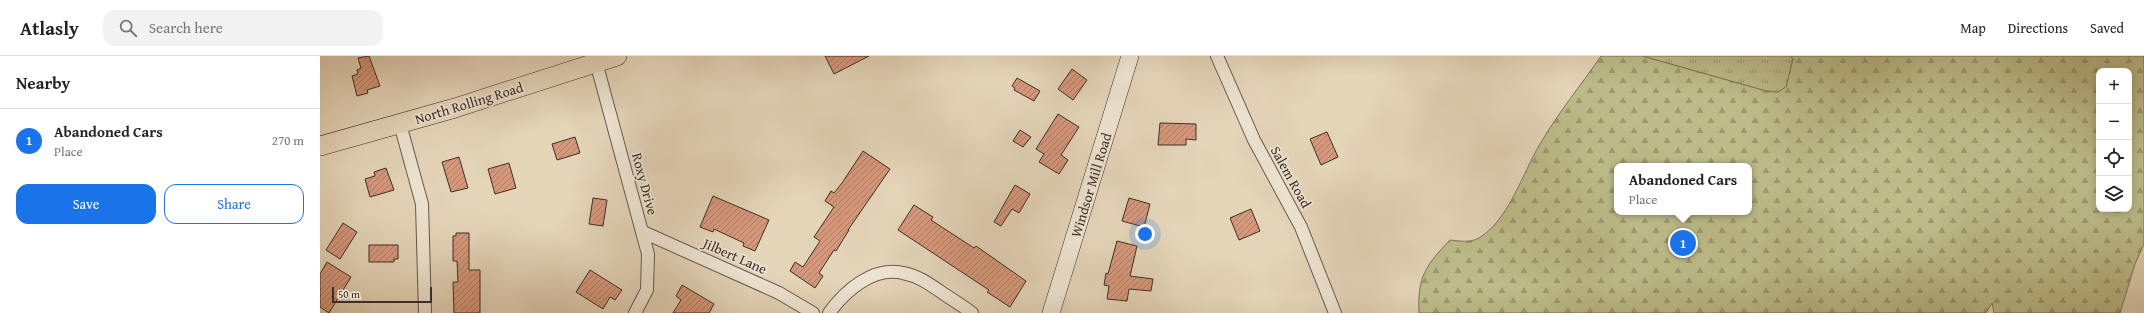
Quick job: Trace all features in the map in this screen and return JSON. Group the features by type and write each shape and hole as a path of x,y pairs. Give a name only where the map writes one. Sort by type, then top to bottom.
{"main road":[{"name":"North Rolling Road","path":"320,146 506,92 590,61 617,56"},
{"name":"Windsor Mill Road","path":"1051,313 1130,56"}],"street":[{"name":"Salem Road","path":"1217,56 1254,140 1301,227 1335,313"},
{"name":"Roxy Drive","path":"590,61 643,232 648,254 649,272 647,290 635,313"},
{"path":"400,124 422,204 425,313"},
{"name":"Jilbert Lane","path":"643,232 779,292 813,313"},
{"path":"829,313 847,291 860,283 880,275 902,272 927,282 972,313"}],"green space":[{"path":"1601,56 1642,56 1766,91 1778,92 1786,87 1793,59 1790,56 2144,56 2144,244 2135,264 2120,313 1994,313 1992,303 1986,313 1419,313 1420,290 1425,272 1429,265 1450,240 1476,240 1490,230 1499,220 1507,208 1547,133"},
{"path":"1642,56 1790,56 1793,59 1786,88 1778,92 1766,91"}],"building":[{"path":"369,56 380,86 367,90 368,93 357,96 352,76 358,74 357,70 361,68 358,58"},
{"path":"825,56 869,56 834,74"},
{"path":"1072,69 1087,80 1073,100 1058,89"},
{"path":"1017,78 1040,91 1034,101 1014,90 1015,88 1012,86"},
{"path":"1058,114 1079,127 1061,155 1068,160 1059,174 1039,162 1044,154 1036,149"},
{"path":"1160,123 1196,124 1196,140 1186,139 1186,145 1158,145"},
{"path":"1020,130 1031,137 1023,147 1013,141"},
{"path":"1327,132 1338,157 1321,165 1310,139"},
{"path":"575,137 580,153 557,160 552,144"},
{"path":"863,151 890,169 848,230 836,251 834,250 819,273 823,276 815,288 790,271 795,262 803,267 820,241 814,237 834,207 825,201 831,191 834,193 842,183"},
{"path":"459,157 468,188 451,192 442,162"},
{"path":"509,163 516,188 495,194 488,169"},
{"path":"386,168 394,190 370,197 365,179 375,176 374,172"},
{"path":"1015,185 1030,194 1019,213 1012,209 1001,226 994,222"},
{"path":"713,196 769,220 755,251 743,246 744,243 714,229 713,232 700,227"},
{"path":"593,198 607,200 603,226 589,224"},
{"path":"1129,198 1150,204 1144,227 1122,221"},
{"path":"914,205 933,217 931,220 974,248 976,246 1026,281 1010,307 987,292 989,290 898,230"},
{"path":"1251,209 1260,231 1239,240 1230,218"},
{"path":"343,223 357,232 340,259 326,250"},
{"path":"456,233 469,233 469,270 480,270 480,313 454,313 453,282 458,282 457,261 453,261 453,236 456,236"},
{"path":"1117,241 1137,246 1130,276 1153,279 1151,291 1129,289 1127,301 1107,299 1109,286 1104,285 1106,273 1108,274"},
{"path":"369,245 398,245 398,259 394,259 394,262 369,262"},
{"path":"327,262 351,277 329,313 320,307 320,274"},
{"path":"590,270 622,290 615,300 610,297 603,309 576,292"},
{"path":"682,285 714,304 709,313 673,313 681,300 676,296"}],"place":[{"name":"Abandoned Cars","path":"1683,243"}]}
